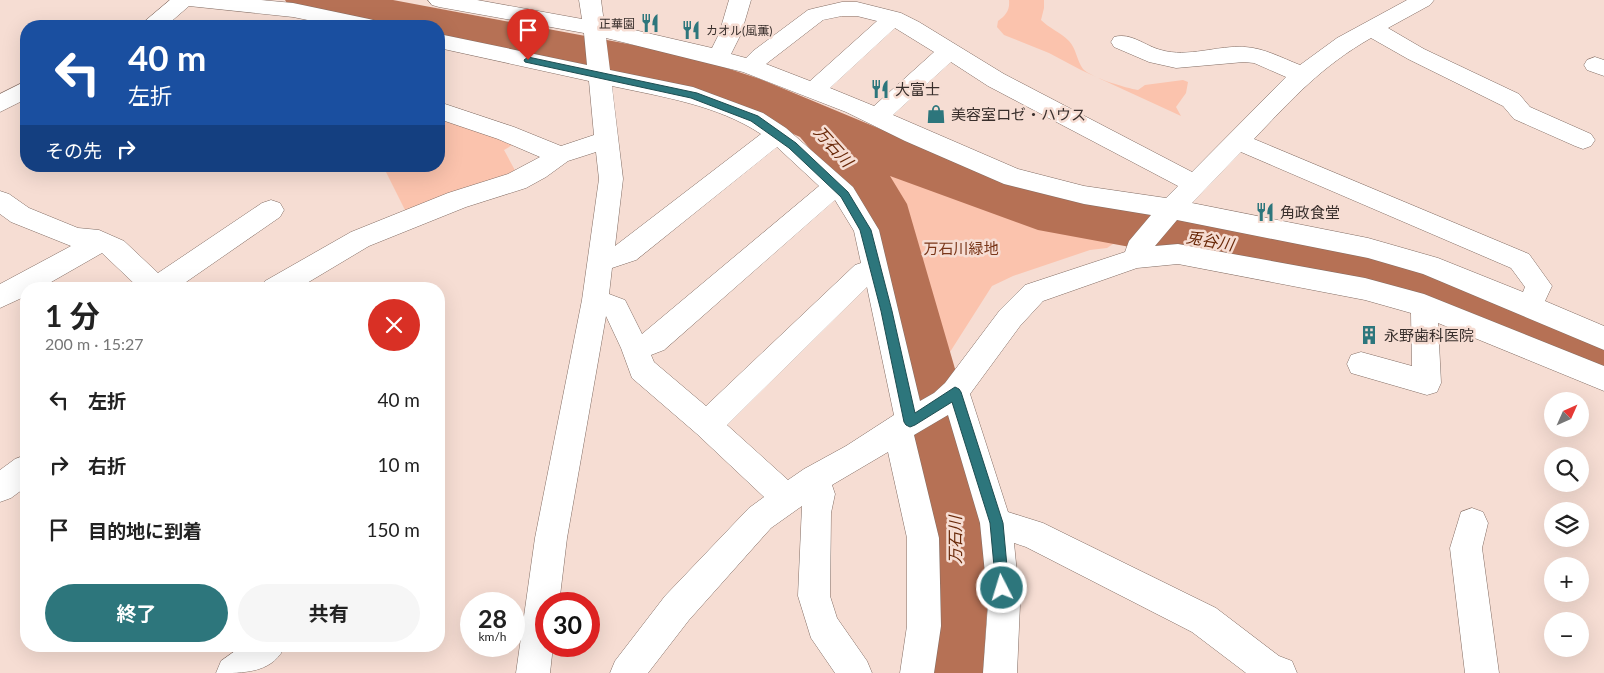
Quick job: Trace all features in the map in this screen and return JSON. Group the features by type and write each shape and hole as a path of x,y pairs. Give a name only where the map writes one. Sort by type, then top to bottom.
{"street":[{"path":"439,0 718,57 751,66 876,116 913,136 1013,177 1084,195 1153,232 1178,254 1365,289 1424,306 1604,379"},
{"path":"532,673 551,538 595,300 611,178 608,139 590,0"},
{"path":"718,57 730,34 740,0"},
{"path":"627,673 677,608 760,518 815,479 858,456 926,412 1034,293 1066,280 1153,232 1195,184 1312,65 1423,0"},
{"path":"180,20 192,1"},
{"path":"162,20 192,1 293,10 315,20"},
{"path":"751,66 761,56 816,15 842,9 857,9 893,18 911,27 996,80 1195,184"},
{"path":"813,91 893,18"},
{"path":"1372,29 1416,54 1511,100 1522,113 1583,140"},
{"path":"445,42 600,72 693,95 755,119 778,134 844,194 866,230 876,271 926,412 996,523 1004,604 1000,673"},
{"path":"1122,42 1157,57 1176,60 1244,54 1258,56 1302,75"},
{"path":"876,116 949,51"},
{"path":"0,104 20,92"},
{"path":"445,112 506,133 560,155"},
{"path":"600,261 627,253 778,134"},
{"path":"286,282 360,239 458,200 517,181 537,171 560,155 608,139"},
{"path":"1237,141 1520,261 1539,286 1529,307"},
{"path":"635,348 654,342 835,186"},
{"path":"0,201 20,215 76,238 99,240 115,248 152,282"},
{"path":"167,282 271,210"},
{"path":"1153,232 1368,248 1429,265 1604,338"},
{"path":"27,282 89,249 99,240"},
{"path":"707,425 864,273 876,271"},
{"path":"0,296 20,285"},
{"path":"595,300 615,308 635,348 642,369 707,425 786,498"},
{"path":"1361,364 1427,383 1424,306"},
{"path":"917,673 924,626 922,538 926,412"},
{"path":"0,488 20,473"},
{"path":"815,479 820,494 816,512 814,596 823,626 855,673"},
{"path":"996,523 1032,534 1204,620 1271,671 1280,673"},
{"path":"1472,523 1466,548 1482,673"},
{"path":"233,673 263,652"}],"green space":[{"path":"1009,0 1044,0 1041,20 1069,41 1083,69 1094,76 1049,53 1004,35 997,27 998,21 1008,9"},
{"path":"1095,76 1138,90 1145,85 1183,80 1188,82 1186,93 1176,107 1181,116"},
{"path":"445,120 514,144 504,150 517,174 407,214 386,172 445,172"},
{"name":"万石川緑地","path":"861,150 1020,219 1110,237 1116,242 1107,248 1090,250 1013,276 992,286 950,352 937,354 908,239 894,203 882,183 858,153"}],"waterway":[{"name":"兎谷川","path":"308,0 419,20"},
{"name":"兎谷川","path":"445,25 687,72 742,91 919,167 1038,209 1352,265 1421,284 1494,309 1604,355"},
{"name":"万石川","path":"821,128 845,154 880,204 948,458 958,535 946,673"}],"place":[{"name":"正華園","path":"650,23"},
{"name":"カオル(風薫)","path":"691,30"},
{"name":"大富士","path":"880,89"},
{"name":"美容室ロゼ・ハウス","path":"936,114"},
{"name":"角政食堂","path":"1265,212"},
{"name":"永野歯科医院","path":"1369,335"}],"route":[{"path":"528,60 693,95 755,119 778,134 844,194 866,230 910,422 944,402 955,392 996,523 1002,588"}]}
